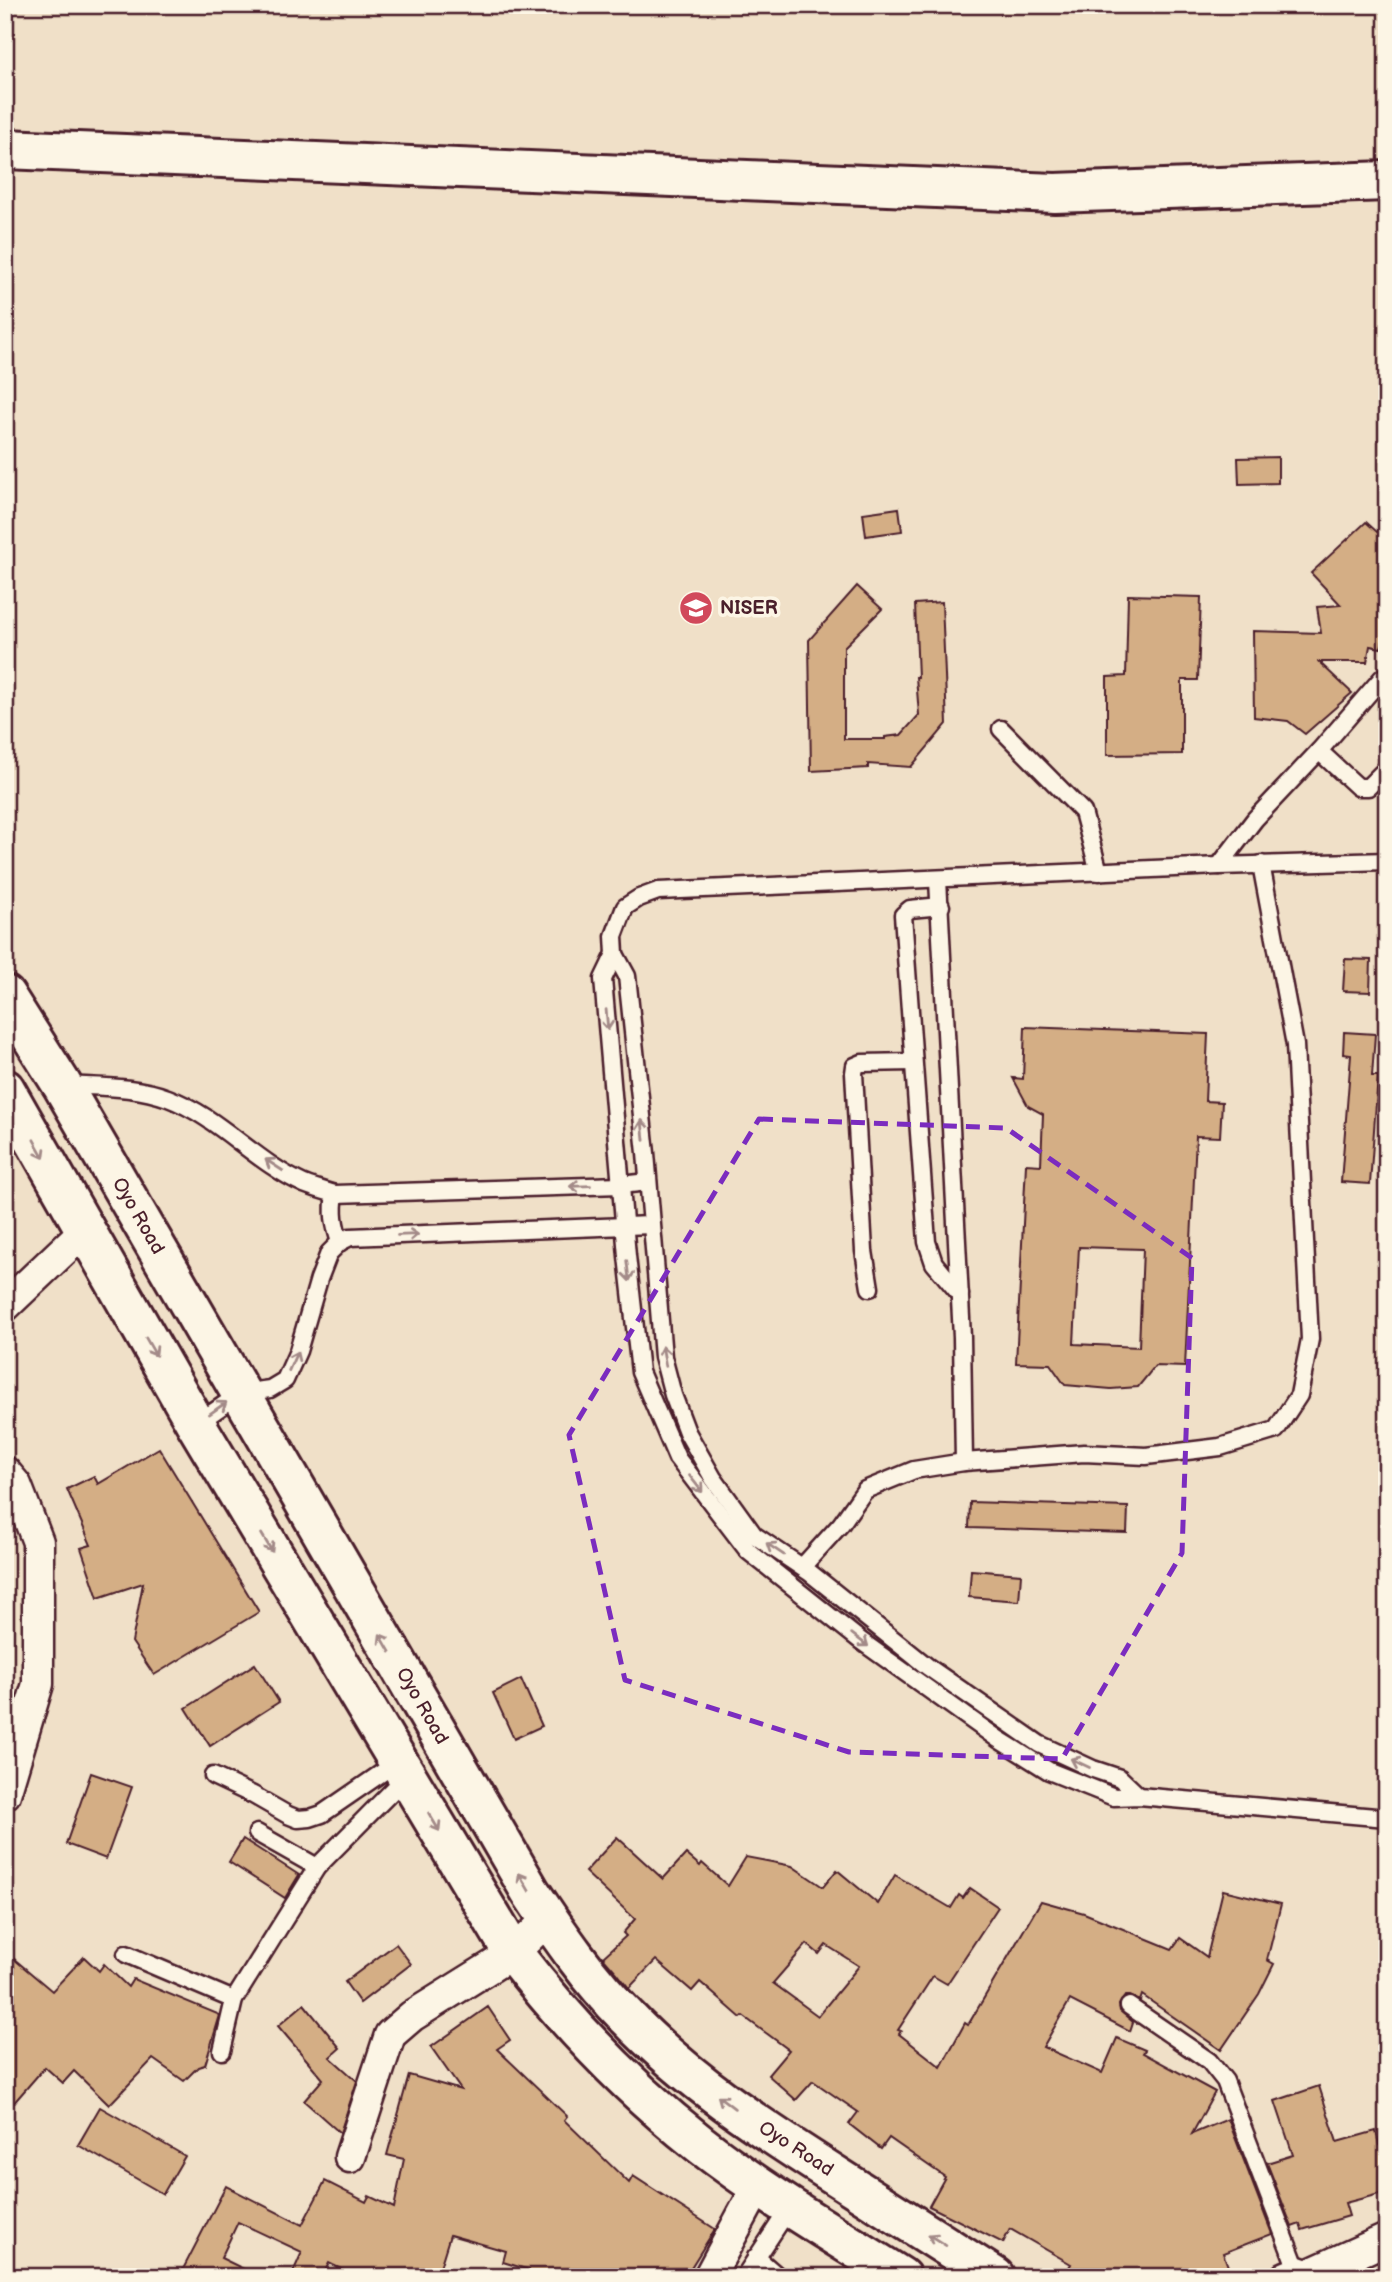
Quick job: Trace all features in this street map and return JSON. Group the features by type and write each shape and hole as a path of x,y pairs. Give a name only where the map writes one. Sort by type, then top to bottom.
{"main road":[{"path":"5,149 1055,193 1387,181"},
{"name":"Oyo Road","path":"5,995 61,1084 523,1879 548,1919 592,1979 627,2018 725,2102 995,2277"},
{"path":"5,1089 196,1424 513,1953 551,2003 632,2084 699,2143 758,2186 901,2277"}],"street":[{"path":"5,1306 84,1231"},
{"path":"5,1472 16,1485 38,1542 38,1684 5,1794"},
{"path":"350,2157 390,2035 412,2016 513,1953 548,1919"},
{"path":"709,2277 758,2186"},
{"path":"1298,2276 1387,2239"}],"lane":[{"path":"1219,866 1255,819 1382,678 1387,676"},
{"path":"1001,729 1083,812 1099,872"},
{"path":"1319,751 1358,787 1368,787 1387,768"},
{"path":"1139,1796 1119,1778 1039,1744 928,1667 802,1567 754,1535 713,1478 687,1432 663,1357 627,976 615,954 614,936 625,907 639,898 659,891 1261,864 1387,861"},
{"path":"802,1567 841,1524 865,1490 914,1470 964,1462 1084,1453 1146,1456 1220,1447 1276,1430 1299,1395 1310,1339 1295,1045 1261,864"},
{"path":"939,880 960,1294 964,1462"},
{"path":"941,906 910,909 903,915 927,1242 934,1263 960,1294"},
{"path":"615,954 603,979 624,1227 640,1372 677,1458 748,1551 861,1641 1049,1772 1114,1797 1139,1796 1387,1818"},
{"path":"870,1288 864,1251 855,1066 862,1063 913,1062"},
{"path":"61,1084 142,1090 167,1098 194,1110 304,1184 335,1194 648,1182"},
{"path":"335,1194 333,1218 341,1242"},
{"path":"196,1424 240,1393 271,1389 285,1380 298,1352 329,1253 350,1237 651,1225"},
{"path":"213,1776 298,1819 322,1814 403,1769"},
{"path":"222,2051 234,2000 317,1867 403,1769"},
{"path":"257,1833 317,1867"},
{"path":"126,1954 234,2000"},
{"path":"1129,2006 1209,2061 1225,2081 1298,2276"},
{"path":"744,2277 790,2207"},
{"path":"756,2257 779,2277"}],"highlighted area":[{"path":"759,1119 1006,1128 1192,1258 1182,1553 1062,1759 849,1752 625,1680 569,1435"}],"building":[{"path":"1278,457 1278,483 1239,484 1238,458"},
{"path":"899,508 902,531 866,536 863,513"},
{"path":"1366,522 1377,532 1387,523 1387,636 1384,636 1381,648 1370,646 1367,662 1319,662 1352,693 1305,734 1288,721 1254,717 1253,631 1321,633 1317,607 1341,605 1311,573"},
{"path":"857,586 882,609 844,647 844,739 885,739 901,735 919,715 915,604 942,602 947,724 911,767 868,764 868,768 811,771 809,640"},
{"path":"1128,595 1201,597 1198,680 1182,680 1182,754 1107,755 1107,677 1126,676"},
{"path":"1345,959 1371,960 1370,992 1343,991"},
{"path":"1025,1027 1208,1034 1205,1101 1222,1102 1220,1137 1196,1136 1185,1367 1155,1366 1138,1387 1111,1389 1065,1385 1050,1364 1016,1363 1026,1164 1041,1165 1043,1114 1028,1106 1013,1078 1023,1079","holes":["1079,1247 1143,1249 1139,1347 1074,1344"]},
{"path":"1344,1032 1375,1034 1372,1076 1378,1076 1370,1184 1341,1182 1351,1055 1343,1054"},
{"path":"159,1448 259,1612 154,1675 132,1642 143,1583 98,1598 81,1548 91,1545 67,1489 94,1476 98,1484"},
{"path":"970,1502 1128,1507 1127,1533 969,1528"},
{"path":"971,1570 1021,1574 1019,1601 969,1597"},
{"path":"255,1664 279,1702 210,1746 186,1708"},
{"path":"521,1679 542,1726 514,1739 493,1693"},
{"path":"91,1773 132,1787 106,1859 66,1844"},
{"path":"617,1837 663,1879 686,1854 700,1866 702,1863 728,1886 746,1857 792,1866 823,1887 837,1870 878,1904 895,1875 951,1908 959,1895 963,1898 970,1888 998,1907 947,1984 933,1976 898,2030 901,2031 899,2034 941,2067 965,2023 968,2025 1041,1901 1084,1913 1172,1949 1180,1938 1207,1957 1223,1890 1281,1904 1267,1960 1274,1964 1259,1994 1221,2050 1142,1995 1140,2001 1125,1996 1119,2005 1120,2011 1133,2022 1130,2031 1070,2000 1043,2047 1102,2073 1117,2038 1145,2050 1143,2053 1215,2092 1192,2134 1228,2119 1272,2234 1223,2253 1232,2277 1063,2277 1071,2264 1010,2229 1003,2243 929,2206 945,2177 889,2138 881,2149 849,2124 858,2112 813,2081 796,2100 768,2075 789,2050 743,2016 741,2018 700,1982 692,1991 656,1960 629,1988 603,1957 626,1936 623,1933 635,1919 585,1872","holes":["807,1944 819,1954 826,1945 859,1966 818,2016 773,1983"]},
{"path":"243,1839 299,1875 285,1898 229,1862"},
{"path":"396,1944 411,1964 360,2003 345,1982"},
{"path":"84,1957 99,1971 104,1964 128,1987 133,1979 220,2015 205,2065 198,2067 184,2081 153,2059 109,2105 74,2071 63,2083 45,2067 5,2113 5,1969 14,1959 52,1991"},
{"path":"304,2004 340,2048 330,2057 357,2081 340,2133 304,2101 323,2079 278,2026"},
{"path":"488,2007 510,2040 497,2049 567,2116 564,2120 629,2183 633,2176 715,2229 685,2277 526,2277 529,2270 503,2262 506,2251 450,2235 437,2277 357,2277 329,2263 322,2277 291,2277 302,2252 238,2222 221,2258 260,2277 193,2277 182,2271 226,2186 302,2225 325,2181 366,2202 369,2196 394,2208 404,2159 387,2155 409,2075 461,2090 431,2047"},
{"path":"1319,2086 1337,2142 1376,2131 1387,2161 1387,2192 1345,2203 1349,2216 1302,2230 1300,2224 1292,2227 1267,2163 1293,2155 1275,2101"},
{"path":"100,2107 185,2156 163,2194 78,2145"}],"place":[{"name":"NISER","path":"696,608"}]}
